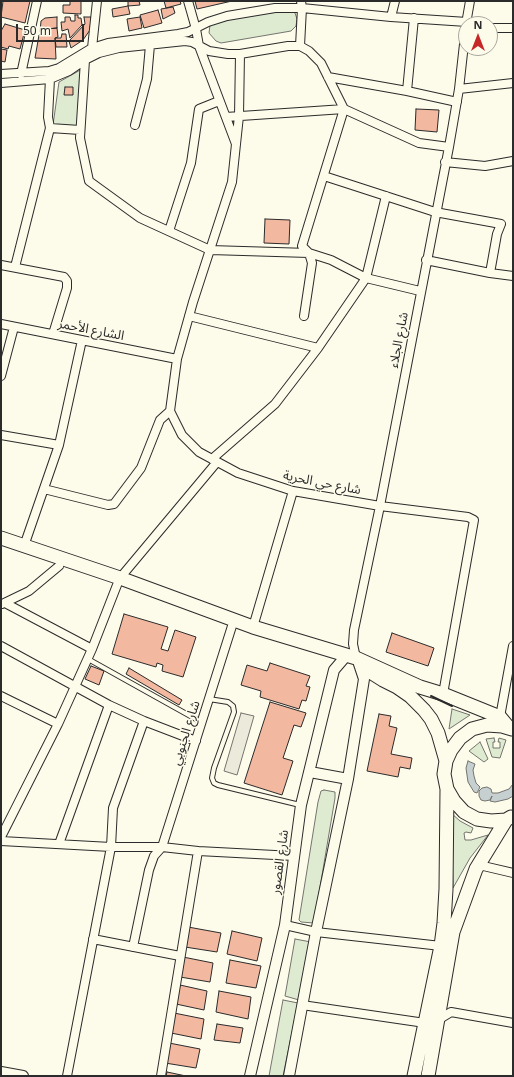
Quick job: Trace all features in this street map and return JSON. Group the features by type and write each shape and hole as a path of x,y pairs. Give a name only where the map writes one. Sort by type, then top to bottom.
{"main road":[{"path":"1,538 275,641 351,660 397,687 410,696 424,710 438,733 446,761"},
{"path":"1,547 59,566 119,582 351,660 420,687 444,694 500,717 511,728"},
{"path":"414,1076 441,946 444,923 446,889 447,789 444,774 446,761 450,750 460,738 472,729 487,725 511,728"},
{"path":"447,789 454,802 464,812 477,819 491,821 509,818"},
{"path":"428,1076 453,932 479,865 509,818"}],"street":[{"path":"21,74 37,1"},
{"path":"92,48 97,1"},
{"path":"188,1 199,46 236,144"},
{"path":"391,17 395,1"},
{"name":"شارع الجلاء","path":"468,16 470,1"},
{"path":"1,74 21,74 49,71 59,68 92,48 108,43 178,34 196,29 208,22 227,16 302,4 458,25"},
{"path":"300,46 302,4"},
{"path":"407,91 414,18"},
{"path":"498,28 513,28"},
{"path":"1,83 50,79 69,71 85,60 119,48 185,41 210,51 228,54 240,54 288,46 300,46 309,51 321,63 344,109 302,246 308,253 312,263 304,316"},
{"path":"135,125 146,79 150,45"},
{"path":"44,489 108,505 114,504 141,468 160,420 170,411 177,359 189,316 232,182 238,116 240,54"},
{"name":"شارع الجلاء","path":"351,660 354,630 380,506 435,212 449,147 459,89 463,56"},
{"path":"85,60 80,138 89,181 140,218 210,250 308,253 331,260 366,278 420,291"},
{"path":"328,78 407,91 457,102"},
{"path":"14,267 50,128 48,117 50,79"},
{"path":"459,89 513,84"},
{"path":"169,231 191,163 199,108 220,101"},
{"path":"226,117 344,109 419,143 449,147"},
{"path":"50,128 80,130"},
{"path":"445,162 485,166 513,161"},
{"path":"324,176 435,212 501,224 497,234 490,273"},
{"path":"1,837 76,686 119,582 215,460 275,404 318,348 366,278 386,196"},
{"path":"426,260 490,273 513,276"},
{"path":"1,265 64,277 67,281 68,288 54,334"},
{"path":"189,316 318,348"},
{"name":"الشارع الأحمر","path":"1,324 177,359"},
{"path":"1,376 14,327"},
{"path":"24,546 59,445 82,340"},
{"name":"شارع حي الحرية","path":"170,411 182,436 199,452 238,473 293,491 380,506 468,517 474,520 444,694"},
{"path":"1,435 59,445"},
{"path":"253,627 293,491"},
{"path":"3,604 29,592 59,566"},
{"path":"3,604 92,649"},
{"name":"شارع الجنوبي","path":"133,947 149,870 154,856 162,847 232,626"},
{"path":"1,646 109,705 144,721 196,741"},
{"path":"500,717 513,646"},
{"path":"289,1076 316,932 348,779 364,679 351,660"},
{"name":"شارع القصور","path":"250,1076 285,925 301,805 334,670 351,660"},
{"path":"1,696 58,724"},
{"path":"59,844 109,705"},
{"path":"66,1076 111,847 113,808 144,721"},
{"path":"310,772 348,779"},
{"path":"1,841 111,847 162,847 198,851 294,856"},
{"path":"161,1076 198,851"},
{"path":"479,865 513,873"},
{"path":"285,925 316,932 441,946"},
{"path":"93,939 180,956"},
{"path":"302,1005 425,1023 438,1020 451,1012 513,1022"},
{"path":"1,1072 23,1076"}],"lane":[{"path":"88,659 202,722"},
{"path":"209,699 228,702 233,706 234,712 214,768 212,778 214,783 301,805"}],"green space":[{"path":"291,10 295,13 297,19 296,26 291,31 221,43 216,41 209,33 212,21"},
{"path":"84,68 79,128 53,125 59,82"},
{"path":"452,709 470,715 449,729"},
{"path":"494,738 495,742 493,742 493,748 500,748 500,742 498,742 499,738 506,740 500,758 492,757 486,739"},
{"path":"480,742 488,759 484,762 469,751"},
{"path":"324,790 335,792 335,798 314,923 301,922 299,920 318,802 321,791"},
{"path":"451,813 460,821 473,828 471,833 464,833 465,840 471,840 488,835 470,858 453,888"},
{"path":"295,939 311,942 299,1000 285,996"},
{"path":"283,1000 298,1003 283,1076 269,1076"}],"shaded area":[{"path":"241,713 254,716 237,775 224,771"},
{"path":"468,761 475,764 473,770 474,776 476,783 480,787 477,793 474,792 468,782 466,768"},
{"path":"513,784 513,796 508,799 495,802 490,801 492,796 490,800 485,801 481,800 479,796 479,791 482,788 487,787 491,789 492,793 498,793 509,789"}],"building":[{"path":"3,1 30,1 25,23 1,17"},
{"path":"70,1 81,1 81,14 63,13 63,5 70,5"},
{"path":"128,1 139,1 140,5 128,6"},
{"path":"164,1 180,1 181,4 166,8"},
{"path":"195,1 232,1 197,9"},
{"path":"128,6 130,14 113,17 112,9"},
{"path":"173,7 175,13 163,19 161,9"},
{"path":"158,10 162,23 144,28 140,15"},
{"path":"75,15 78,15 78,18 81,18 82,25 70,38 68,29 62,31 61,22 65,22 65,17 70,17 71,21 75,21"},
{"path":"57,17 57,28 47,29 45,32 40,32 41,21 45,18"},
{"path":"84,17 91,17 90,30 83,40 71,48 69,41 85,24"},
{"path":"140,17 142,28 129,31 127,19"},
{"path":"5,24 25,30 20,49 9,46 8,49 1,47 1,31"},
{"path":"57,28 58,37 55,38 56,59 35,58 39,35 47,29"},
{"path":"62,34 66,34 67,47 56,47 55,38 61,38"},
{"path":"1,49 7,50 5,62 1,61"},
{"path":"65,87 73,87 73,95 64,95"},
{"path":"416,109 439,110 437,132 415,130"},
{"path":"265,219 290,220 289,244 264,243"},
{"path":"124,614 168,627 161,649 168,651 175,630 196,637 183,677 162,671 163,665 157,663 156,667 112,654"},
{"path":"392,633 434,648 428,666 386,652"},
{"path":"270,663 310,676 306,686 310,687 306,701 302,700 299,709 260,697 261,691 241,685 247,665 267,671"},
{"path":"91,666 104,671 99,685 85,679"},
{"path":"129,668 182,700 179,705 126,674"},
{"path":"270,702 306,713 301,727 294,725 283,758 293,761 282,795 244,783"},
{"path":"379,714 391,716 389,726 397,728 391,754 412,758 410,769 400,767 398,777 367,771"},
{"path":"188,927 221,933 217,952 185,947"},
{"path":"232,931 262,938 257,961 227,954"},
{"path":"183,957 213,963 210,982 180,977"},
{"path":"230,960 261,966 256,988 226,983"},
{"path":"180,985 207,991 204,1010 176,1004"},
{"path":"219,991 251,997 248,1019 216,1012"},
{"path":"174,1013 204,1019 201,1039 171,1033"},
{"path":"217,1024 243,1028 240,1043 214,1040"},
{"path":"169,1043 200,1049 196,1068 165,1063"},
{"path":"167,1072 186,1076 166,1076"}],"wall":[{"path":"431,696 452,706"}]}
